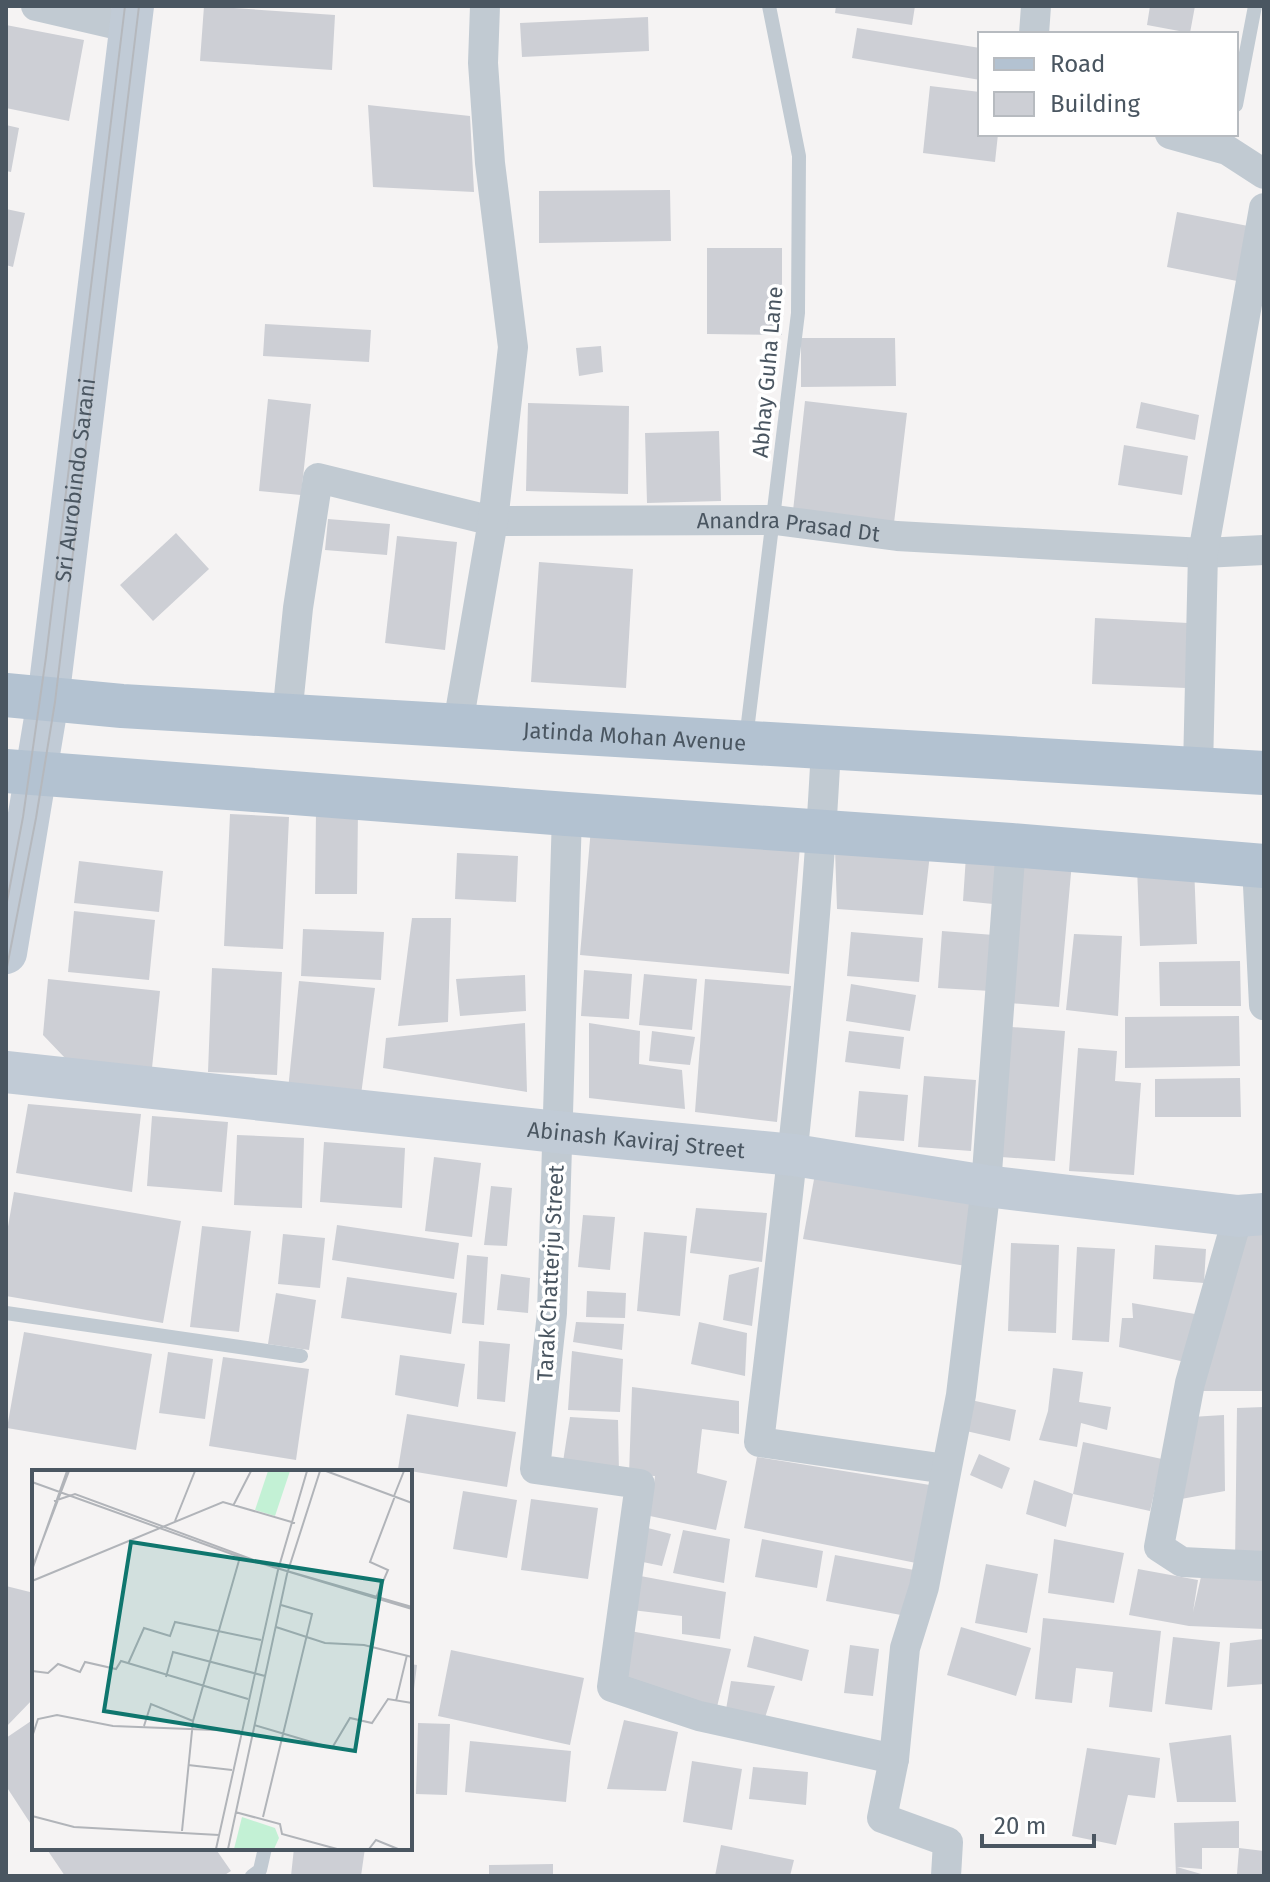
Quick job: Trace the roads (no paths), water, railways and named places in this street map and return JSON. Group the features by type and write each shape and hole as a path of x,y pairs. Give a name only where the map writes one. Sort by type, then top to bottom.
{"main road":[{"name":"Jatinda Mohan Avenue","path":"27,698 1264,773"},
{"path":"21,773 1260,866"}],"street":[{"path":"36,6 132,17"},
{"path":"458,724 493,521 513,347 490,163 483,63 485,6"},
{"path":"1034,32 1036,6"},
{"name":"Sri Aurobindo Sarani","path":"6,953 27,698 132,17"},
{"path":"1185,136 1229,142 1264,174"},
{"path":"1198,769 1203,553 1264,208"},
{"name":"Anandra Prasad Dt","path":"287,716 298,608 318,478 493,521 775,520 897,536 1203,553 1264,550"},
{"path":"826,748 822,832 794,1155 759,1442 946,1469"},
{"name":"Tarak Chatterju Street","path":"567,814 552,1313 535,1469 640,1484 612,1687 699,1716 894,1759"},
{"path":"946,1876 948,1842 882,1818 894,1759 905,1648 924,1587 961,1395 986,1186 1011,845"},
{"path":"1260,866 1264,1005"},
{"name":"Abinash Kaviraj Street","path":"6,1072 794,1155 986,1186 1251,1215"},
{"path":"1251,1215 1190,1383 1159,1547 1182,1562 1264,1566"}],"lane":[{"name":"Abhay Guha Lane","path":"745,743 775,520 798,313 799,156 769,6"},
{"path":"1238,95 1255,6"},
{"path":"6,1313 301,1356"},
{"path":"252,1876 260,1870 265,1850"}],"tram line":[{"path":"6,907 23,817 46,657 125,6"},
{"path":"6,972 55,702 139,6"}]}
